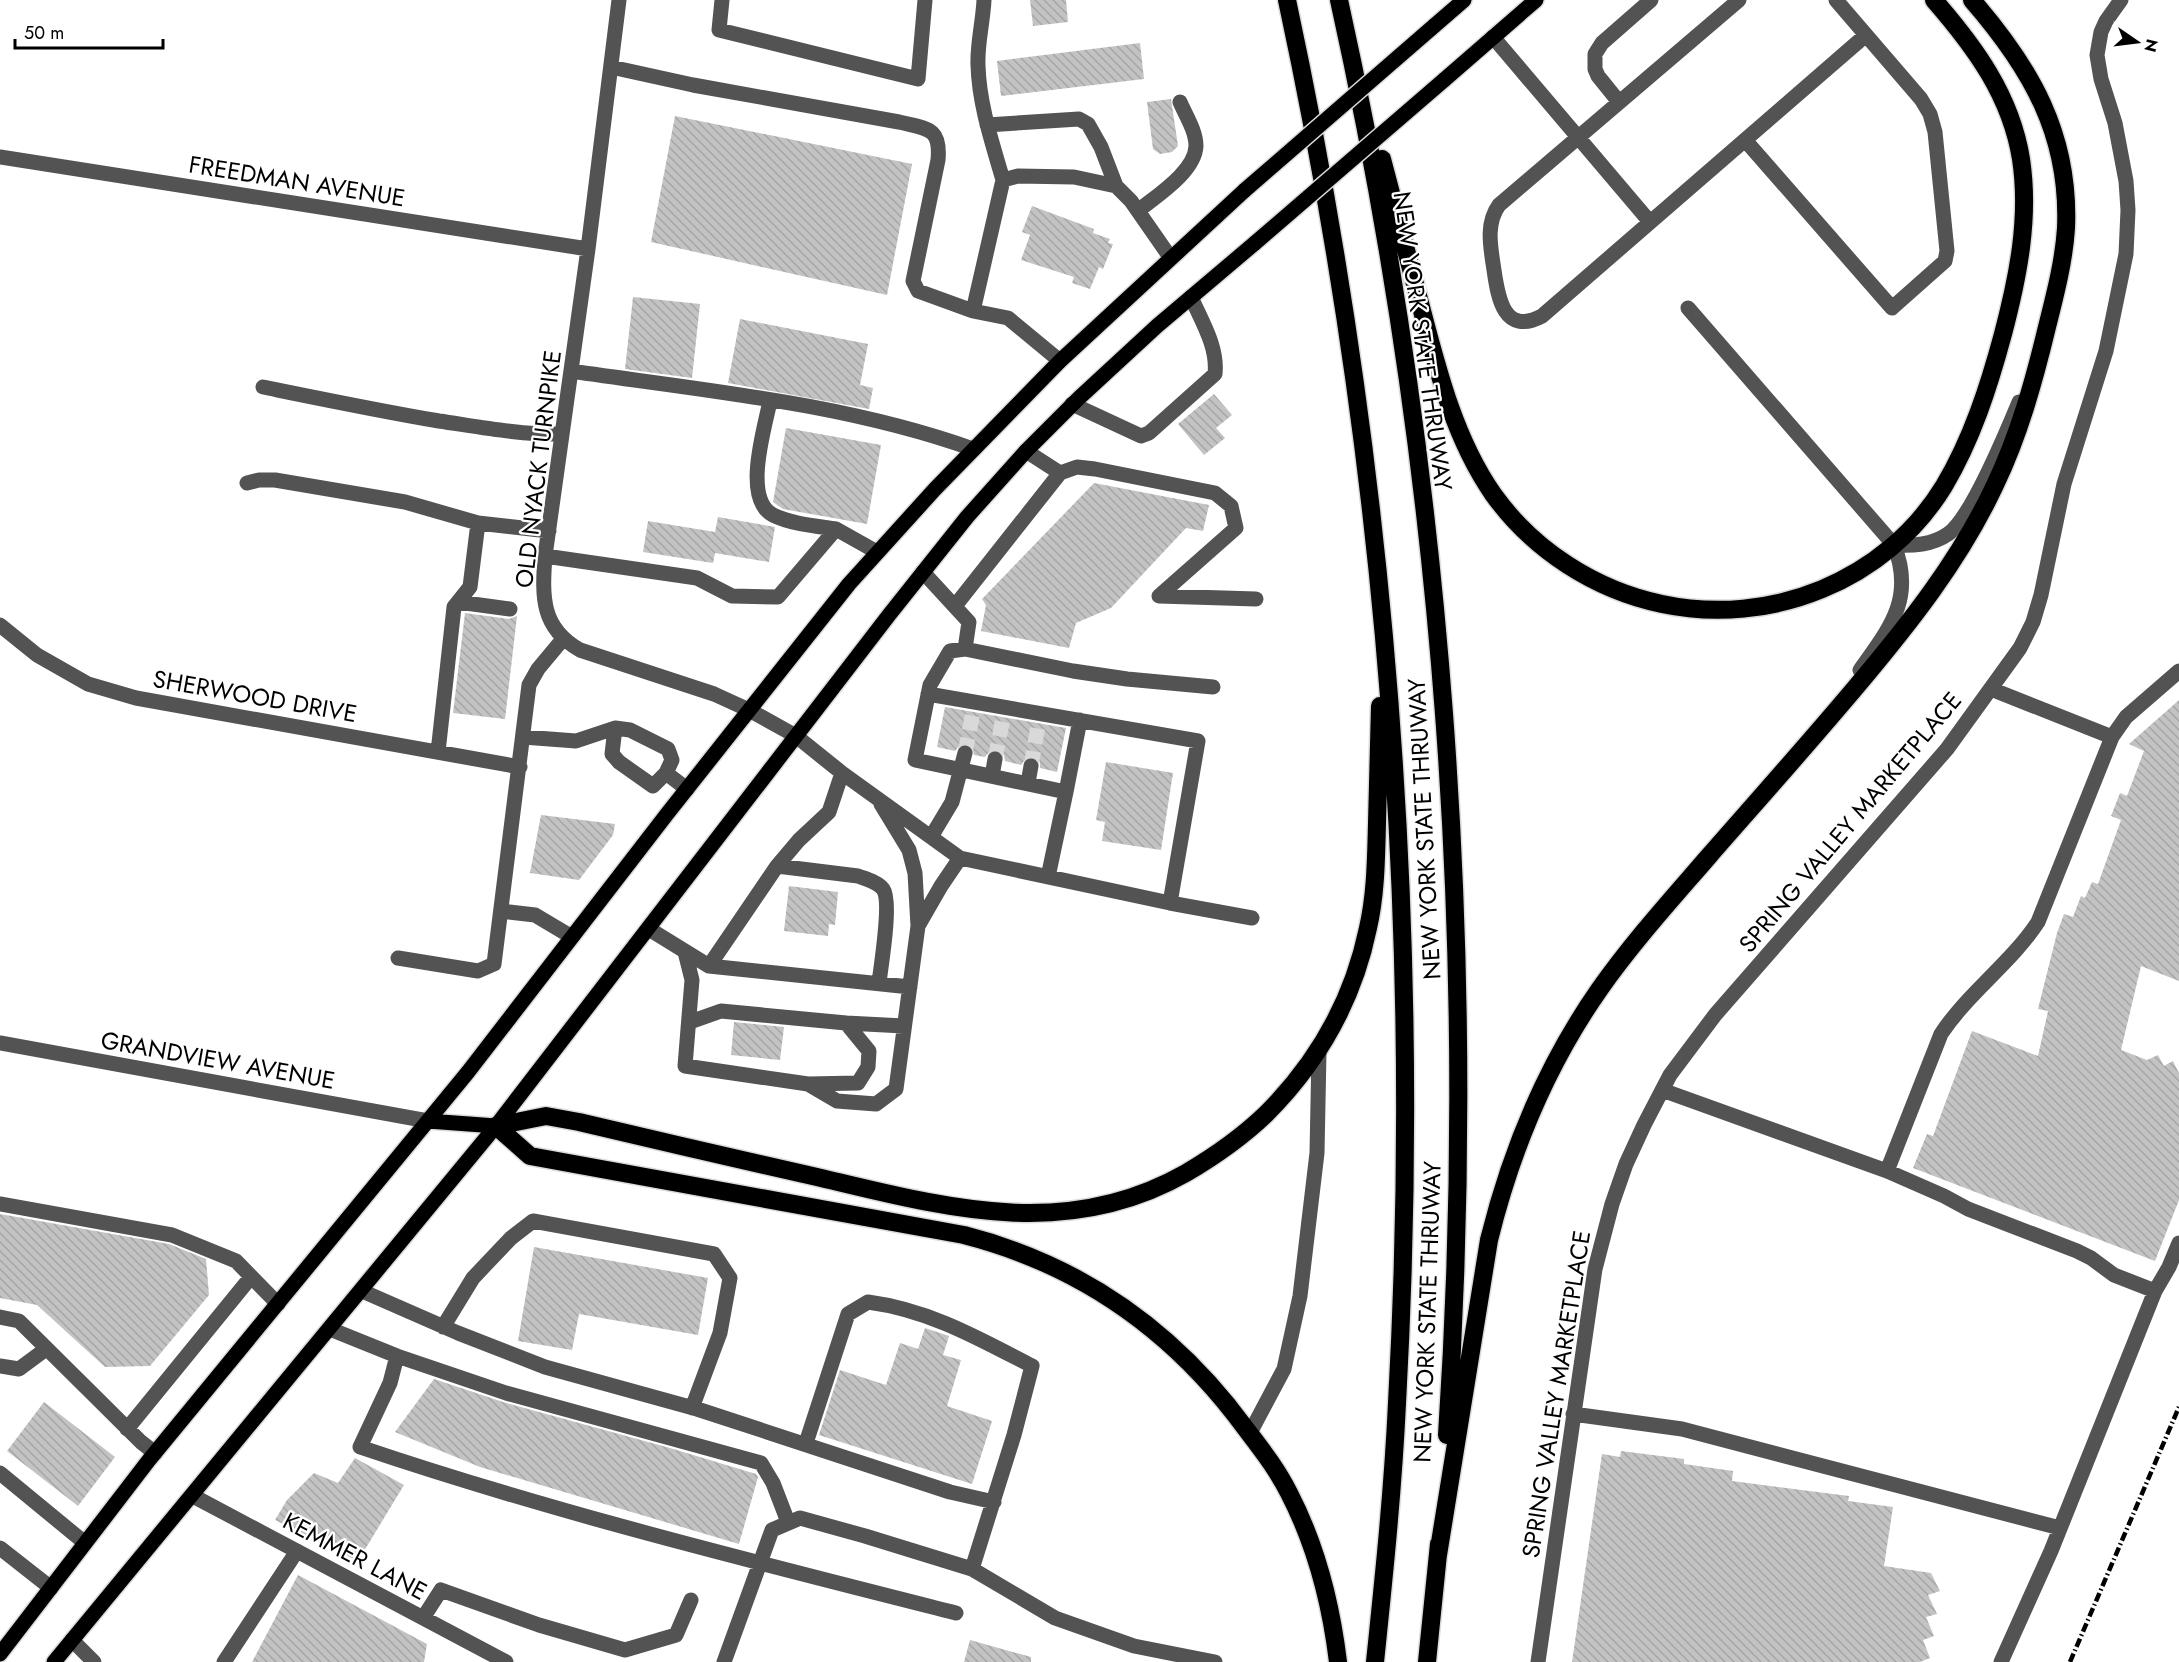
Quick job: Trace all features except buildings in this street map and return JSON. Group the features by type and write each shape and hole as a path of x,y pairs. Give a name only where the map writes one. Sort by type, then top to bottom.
{"highway":[{"name":"NEW YORK STATE THRUWAY","path":"1287,0 1313,124 1344,308 1367,472 1383,615 1394,758 1401,891 1406,1117 1403,1261 1398,1394 1375,1662"},
{"name":"NEW YORK STATE THRUWAY","path":"1339,0 1375,180 1410,395 1428,550 1446,754 1456,974 1457,1191 1452,1347 1438,1555 1427,1662"},
{"path":"1339,0 1432,348 1446,394 1482,476 1493,494 1520,525 1566,564 1617,591 1673,606 1710,610 1764,607 1808,595 1868,564 1894,544 1935,499 1971,434 2006,321 2017,274 2023,230 2024,194 2021,158 2007,108 1982,60 1934,0"},
{"path":"1438,1555 1489,1240 1509,1168 1527,1120 1565,1044 1613,970 1656,917 1808,743 1917,613 1950,566 1977,520 1995,486 2020,422 2050,316 2061,263 2066,228 2063,180 2056,144 2045,109 2029,76 2010,46 1972,0"},
{"path":"496,1126 546,1116 917,1200 1006,1212 1042,1214 1106,1205 1141,1195 1172,1181 1232,1144 1283,1097 1319,1052 1347,998 1362,954 1372,909 1376,862 1383,615"},
{"path":"496,1126 530,1156 927,1227 996,1244 1031,1256 1094,1288 1153,1330 1205,1377 1274,1466 1289,1492 1304,1527 1327,1600 1338,1662"}],"main road":[{"path":"0,1654 155,1453 428,1121 811,631 877,552 973,449 1060,361 1170,257 1464,0"},
{"path":"54,1662 496,1126 967,517 1072,404 1116,363 1536,0"},
{"path":"428,1121 496,1126"}],"street":[{"name":"OLD NYACK TURNPIKE","path":"563,639 547,615 544,591 545,556 588,249 619,0"},
{"path":"722,0 719,30 918,79 925,0"},
{"path":"973,311 1003,180 987,125 979,85 978,62 984,0"},
{"path":"1619,102 1598,76 1594,54 1602,43 1651,0"},
{"path":"1739,0 1499,205 1494,212 1490,226 1499,300 1503,309 1516,320 1525,322 1542,315 1866,35"},
{"path":"1745,140 1892,308 1942,264 1947,256 1934,123 1921,99 1836,0"},
{"name":"SPRING VALLEY MARKETPLACE","path":"1538,1662 1595,1269 1606,1225 1626,1164 1662,1090 1685,1054 1715,1015 1923,778 1991,689 2026,636 2037,608 2062,491 2099,378 2116,304 2127,240 2126,181 2115,123 2101,79 2097,55 2101,32 2121,0"},
{"path":"1492,37 1650,222"},
{"path":"611,67 693,85 899,122 936,135 939,144 938,160 913,281 918,291 973,311 1008,318 1060,361"},
{"path":"1138,211 1180,177 1192,162 1196,145 1180,102"},
{"path":"987,125 1079,119 1088,124 1101,147 1116,186 1138,211 1170,257"},
{"name":"FREEDMAN AVENUE","path":"0,157 588,249"},
{"path":"1003,180 1018,176 1074,177 1116,186"},
{"path":"1072,404 1141,436 1149,434 1215,374 1214,350 1191,297"},
{"path":"1688,308 1894,544 1900,564 1902,583 1900,605 1896,616 1884,637 1808,743"},
{"path":"1894,544 1912,545 1930,542 1948,534 1962,520 2013,417 2050,316"},
{"path":"571,371 829,409 940,437 973,449"},
{"path":"263,387 458,424 534,434 562,434"},
{"path":"770,400 756,481 760,502 771,514 797,522 836,529 877,552"},
{"path":"1026,452 1060,473"},
{"path":"955,606 1060,473 1077,467 1215,493 1231,506 1236,528 1159,596 1256,599"},
{"path":"247,483 275,480 405,502 478,523 549,531"},
{"path":"438,752 453,607 470,587 478,523"},
{"path":"545,556 697,578 732,596 778,597 836,529"},
{"path":"923,572 969,622 965,649"},
{"path":"458,602 510,609"},
{"name":"SHERWOOD DRIVE","path":"0,625 37,656 88,684 136,698 520,767"},
{"path":"398,958 478,971 494,964 528,694 532,677 563,639 589,654 714,694 749,710 796,736 842,773 960,858 1048,878 1252,918"},
{"path":"1066,792 915,760 930,686 950,651 965,649 1073,671 1127,679 1213,687"},
{"path":"1887,1171 1941,1034 2038,922 2112,736 2126,717 2179,671"},
{"path":"1991,689 2112,736"},
{"path":"928,694 1040,717 1080,720 1198,741 1170,903"},
{"path":"1048,878 1080,720"},
{"path":"523,737 576,741 615,728 630,730 668,749 672,760 666,773 653,786 619,762 612,754 615,728"},
{"path":"932,837 952,802 964,753"},
{"path":"992,776 994,759"},
{"path":"1028,783 1031,766"},
{"path":"666,773 687,789"},
{"path":"709,966 777,866 799,840 830,812 842,773"},
{"path":"808,1084 837,1101 876,1104 896,1089 918,926 915,873 909,850 878,798"},
{"path":"918,926 940,886 960,858"},
{"path":"777,866 858,876 883,888 888,903 879,983"},
{"path":"501,911 535,915 572,937"},
{"path":"649,929 709,966 910,987"},
{"path":"685,952 692,980 685,1066 808,1084 858,1083 868,1066 868,1051 846,1023"},
{"path":"690,1022 721,1011 904,1026"},
{"name":"GRANDVIEW AVENUE","path":"0,1043 428,1121"},
{"path":"1250,1433 1284,1369 1300,1296 1317,1153 1319,1052"},
{"path":"1662,1090 1887,1171 1968,1209 2077,1251 2091,1258 2108,1272 2155,1291"},
{"path":"0,1204 172,1235 236,1261 278,1304"},
{"path":"443,1326 473,1278 511,1238 533,1221 714,1254 730,1278 720,1333 692,1408"},
{"path":"2001,1662 2060,1528 2155,1291 2169,1268 2179,1244"},
{"path":"127,1429 251,1277"},
{"path":"362,1291 545,1367 806,1443 950,1492 994,1502"},
{"path":"806,1443 848,1314 868,1302 920,1312 964,1331 1032,1366 994,1502 972,1569"},
{"path":"0,1317 19,1321 127,1429 155,1453"},
{"path":"330,1329 397,1356 506,1393 762,1463 773,1483 788,1522"},
{"path":"0,1366 19,1369 46,1348"},
{"path":"397,1356 390,1383 360,1447 449,1478 760,1563 956,1613"},
{"path":"1573,1414 1682,1430 2060,1528"},
{"path":"0,1473 85,1543"},
{"name":"KEMMER LANE","path":"193,1496 501,1659"},
{"path":"724,1662 772,1530 800,1518 972,1569 1054,1618 1134,1646 1215,1662"},
{"path":"0,1548 51,1588"},
{"path":"224,1662 297,1551"},
{"path":"423,1618 441,1590 539,1625 625,1650 676,1635 692,1600"},
{"path":"72,1640 94,1662"}],"tunnel":[{"path":"965,753 974,707"},
{"path":"995,759 1004,713"},
{"path":"1031,766 1039,720"}],"railway":[{"path":"2070,1662 2179,1407"}]}
